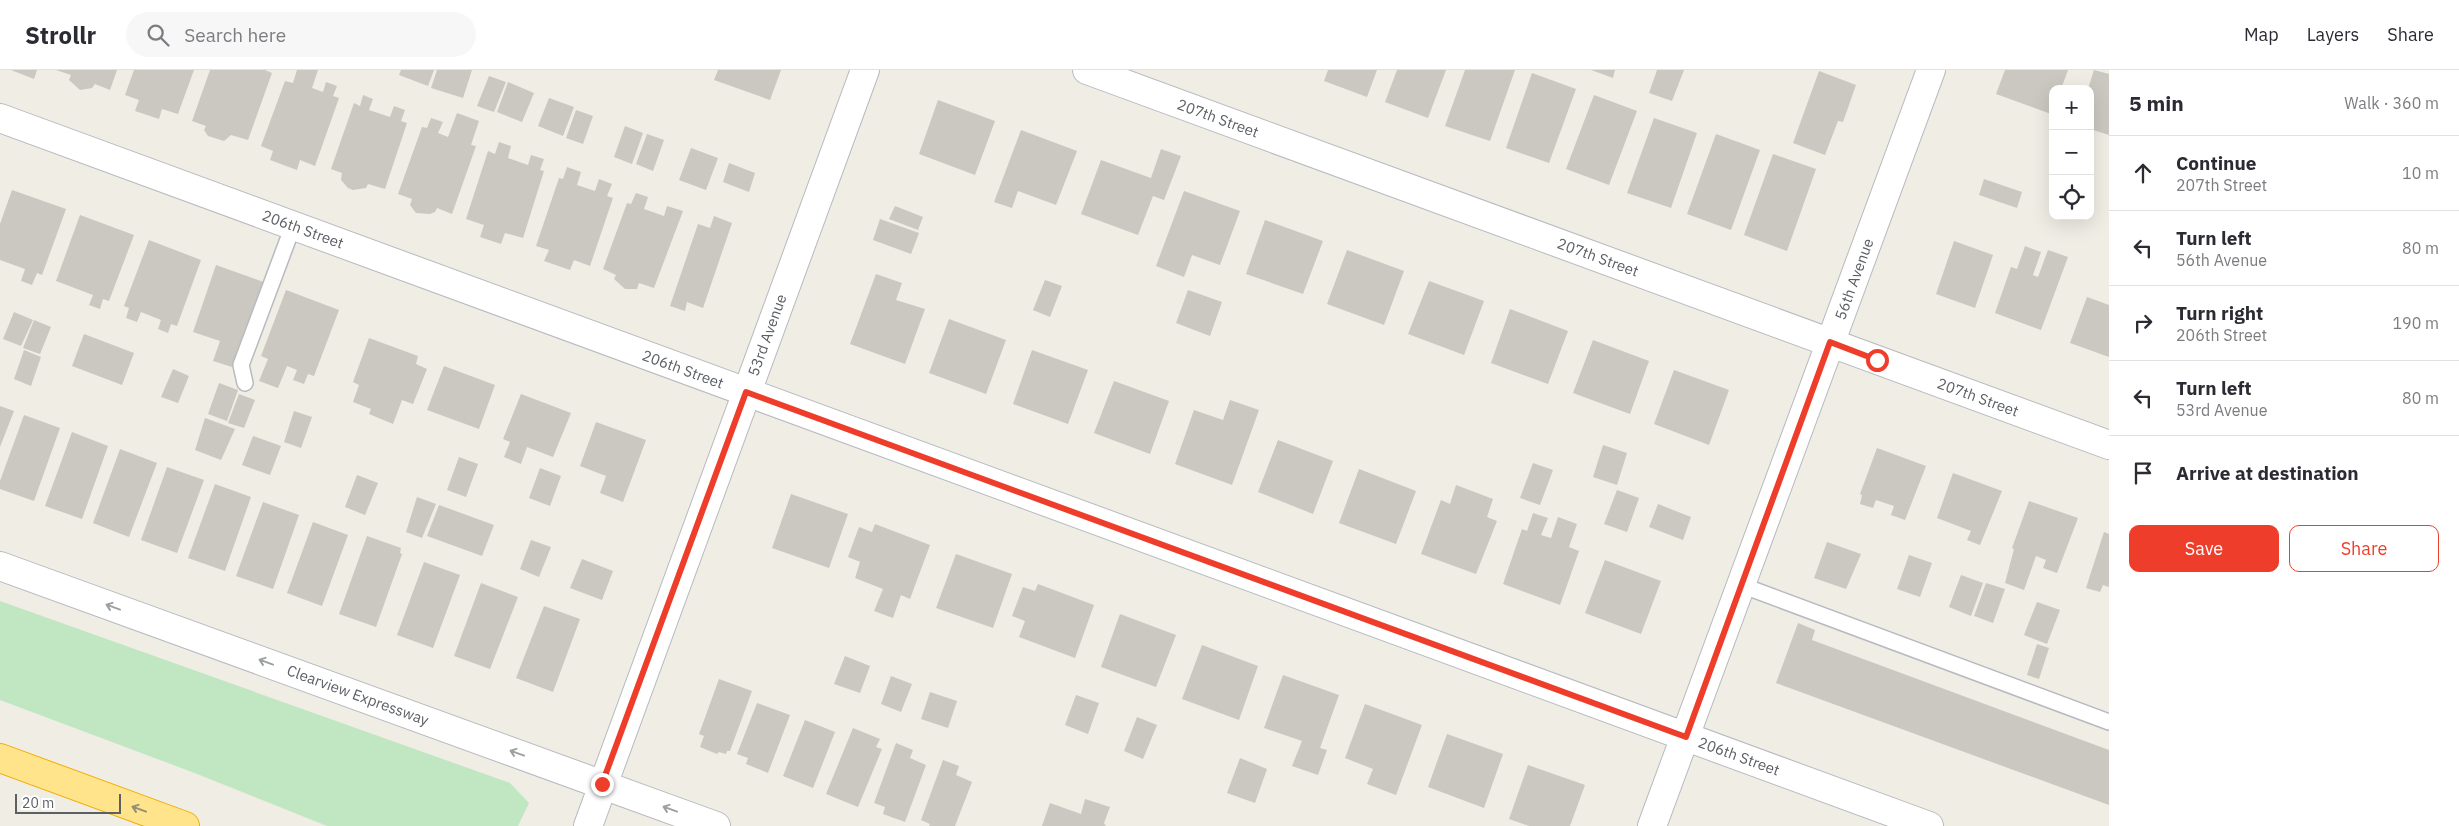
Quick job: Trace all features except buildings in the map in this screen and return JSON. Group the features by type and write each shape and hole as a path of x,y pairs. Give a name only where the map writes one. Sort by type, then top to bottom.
{"highway":[{"path":"0,758 185,826"}],"street":[{"name":"53rd Avenue","path":"588,826 864,70"},
{"name":"207th Street","path":"1087,70 2109,445"},
{"name":"56th Avenue","path":"1652,826 1931,70"},
{"name":"206th Street","path":"0,118 1929,826"},
{"name":"Clearview Expressway","path":"0,566 716,826"}],"lane":[{"path":"245,383 241,365 294,226"},
{"path":"1741,585 2109,722"}],"green space":[{"path":"0,601 510,783 529,803 518,826 327,826 192,772 0,700"}],"route":[{"path":"602,784 746,392 1686,737 1830,342 1877,360"}]}
